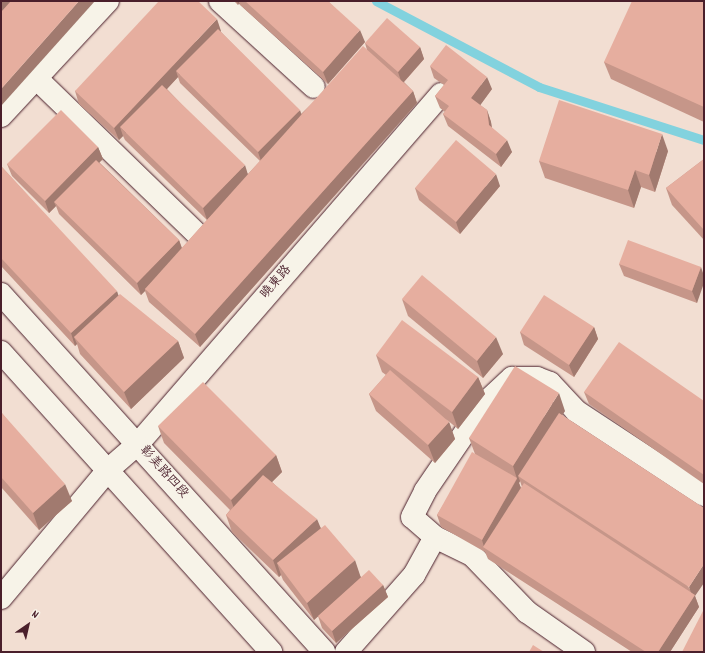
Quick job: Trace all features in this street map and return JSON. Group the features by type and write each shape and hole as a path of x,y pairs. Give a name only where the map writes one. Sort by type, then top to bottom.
{"main road":[{"path":"1,116 108,1"},
{"path":"220,1 314,87"},
{"path":"36,78 196,233"},
{"name":"曉東路","path":"1,598 109,469 138,444 441,94"},
{"name":"彰美路四段","path":"1,294 138,444 324,652"},
{"path":"1,352 109,469 271,652"},
{"path":"584,652 527,612 472,555 435,537 412,517 416,507 485,403 512,378 538,378 550,383 576,411 704,495"},
{"path":"346,652 414,575 435,537"}],"building":[{"path":"11,1 79,1 1,89 1,12"},
{"path":"159,1 198,1 217,19 114,128 75,91"},
{"path":"245,1 328,1 360,30 323,72"},
{"path":"632,1 704,1 704,107 604,62"},
{"path":"387,18 420,47 398,72 365,43"},
{"path":"218,29 300,110 258,152 176,71"},
{"path":"446,45 487,77 471,98 487,110 489,125 507,140 496,154 443,114 449,106 435,96 448,80 430,66"},
{"path":"363,46 413,91 195,334 145,289"},
{"path":"162,85 245,165 203,208 120,127"},
{"path":"559,100 662,134 649,175 635,170 628,190 539,161"},
{"path":"61,110 98,147 45,201 7,164"},
{"path":"456,140 496,174 456,222 415,188"},
{"path":"704,159 704,230 666,188"},
{"path":"96,160 179,240 137,283 54,202"},
{"path":"1,166 117,291 71,333 1,258"},
{"path":"628,240 701,267 692,291 619,264"},
{"path":"422,275 496,337 477,361 402,299"},
{"path":"120,294 178,341 124,392 74,337"},
{"path":"544,295 594,327 569,365 520,332"},
{"path":"402,320 478,377 452,412 376,355"},
{"path":"619,342 704,401 704,475 584,392"},
{"path":"515,366 559,393 513,466 469,438"},
{"path":"390,370 449,422 428,445 369,394"},
{"path":"203,382 276,455 231,500 158,426"},
{"path":"1,412 65,484 33,513 1,477"},
{"path":"559,413 704,508 704,564 689,587 518,476"},
{"path":"472,452 517,478 482,540 437,515"},
{"path":"263,475 317,519 273,560 226,515"},
{"path":"524,483 695,595 658,652 646,652 483,547"},
{"path":"325,525 355,560 307,603 277,563"},
{"path":"369,570 383,585 332,631 318,616"},
{"path":"704,609 704,652 682,652"},
{"path":"533,645 544,652 529,652"}],"waterway":[{"path":"376,1 539,87 704,140"}]}
